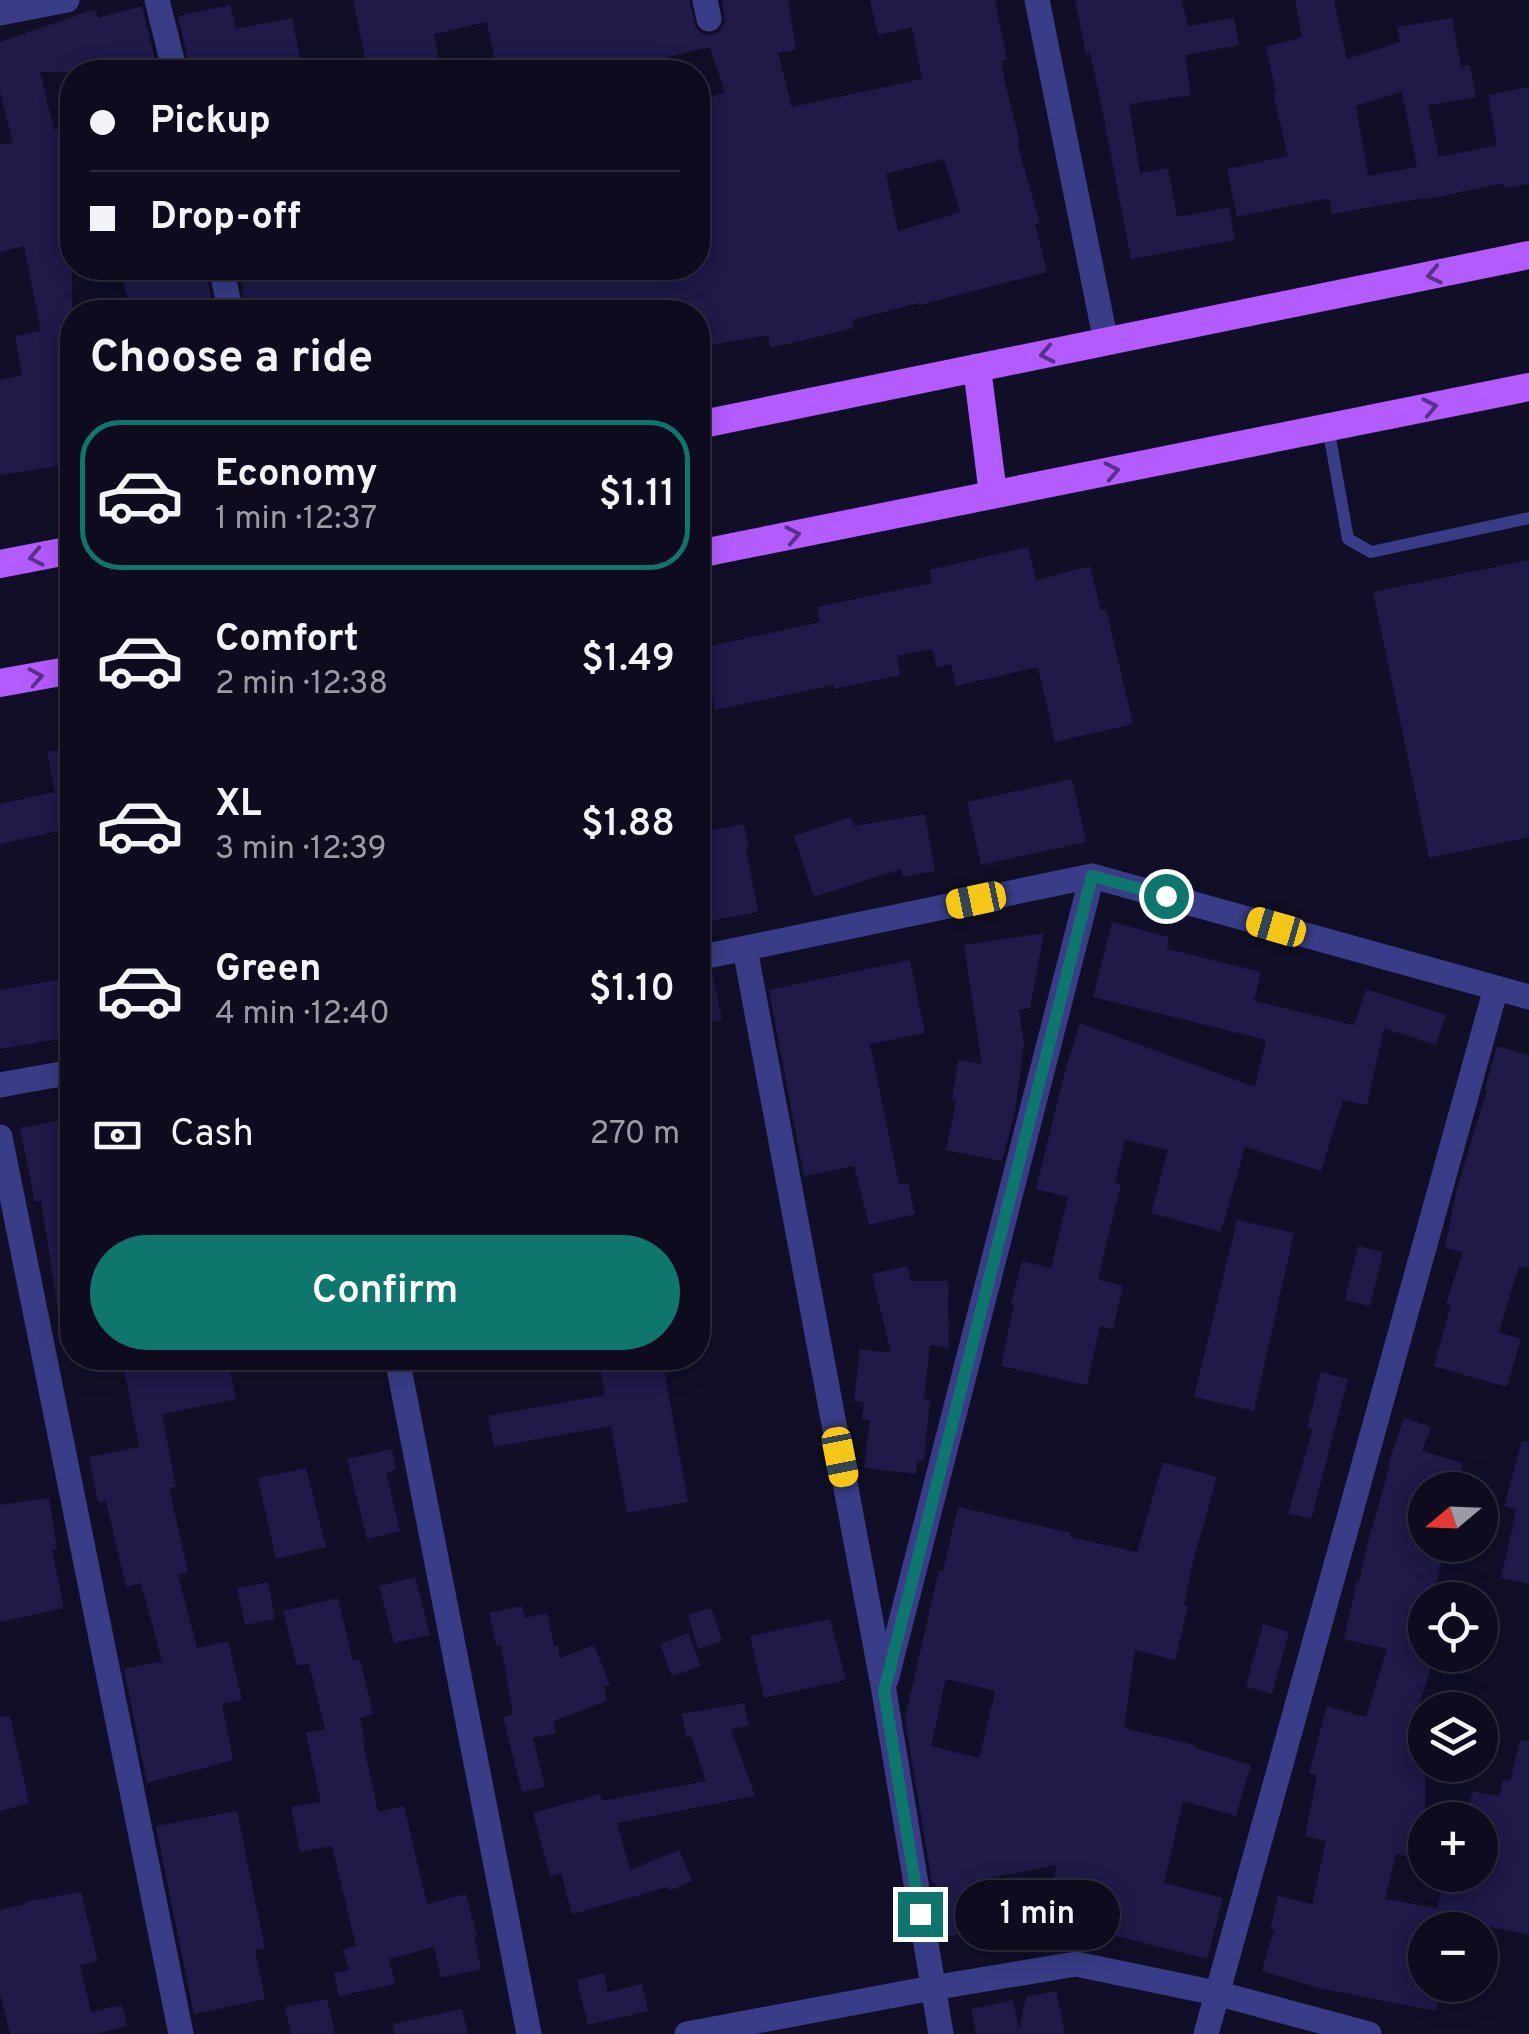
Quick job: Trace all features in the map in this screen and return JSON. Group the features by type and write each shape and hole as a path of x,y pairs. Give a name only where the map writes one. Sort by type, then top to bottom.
{"main road":[{"path":"710,423 1529,255"},
{"path":"977,368 993,494"},
{"path":"710,552 1529,387"},
{"path":"0,564 60,552"},
{"path":"0,684 60,672"}],"street":[{"path":"157,0 172,60"},
{"path":"1036,0 1106,342"},
{"path":"0,13 62,1"},
{"path":"884,1691 1092,876"},
{"path":"710,956 1092,876 1529,998"},
{"path":"745,950 884,1691 941,2034"},
{"path":"1206,2034 1496,988"},
{"path":"0,1085 60,1074"},
{"path":"0,1137 181,2034"},
{"path":"399,1370 529,2034"},
{"path":"687,2034 1076,1964 1216,1993 1369,2034"}],"lane":[{"path":"1328,427 1348,539 1371,552 1529,518"}],"building":[{"path":"353,0 689,0 696,29 711,35 725,23 722,0 788,0 796,50 778,53 792,107 922,79 912,27 878,35 870,0 995,0 1007,60 1001,61 1017,143 1040,223 1035,224 1047,272 852,320 854,328 770,348 768,335 710,345 710,300 245,300 240,280 710,280 710,97 725,93 710,47 655,60 495,60 487,22 434,34 439,60 366,60","holes":["944,159 960,212 898,231 886,174"]},
{"path":"1075,0 1182,0 1188,26 1234,18 1239,45 1185,55 1191,95 1129,104 1140,173 1168,168 1177,217 1229,207 1235,240 1131,259 1100,99"},
{"path":"1295,0 1334,0 1347,59 1400,42 1397,27 1452,18 1461,67 1470,65 1476,97 1428,105 1439,157 1497,145 1488,95 1529,87 1529,184 1505,188 1504,183 1332,214 1329,198 1237,217 1227,169 1288,156 1266,47 1302,37","holes":["1402,92 1417,167 1368,176 1356,106"]},
{"path":"230,5 236,29 292,18 301,60 188,60 178,16"},
{"path":"142,6 155,60 60,60 60,72 40,72 54,130 60,128 60,280 72,280 72,300 60,300 60,466 0,475 0,380 22,375 15,336 41,331 24,246 0,252 0,144 13,143 0,91 0,42 95,9 98,18"},
{"path":"123,280 207,280 212,300 128,300"},
{"path":"1028,547 1036,580 1090,566 1101,611 1106,609 1133,724 1055,742 1038,667 956,686 951,664 937,668 932,649 897,656 900,675 715,710 710,686 710,646 820,622 817,607 932,583 929,570"},
{"path":"1529,560 1529,837 1429,858 1373,592"},
{"path":"60,749 60,828 0,844 0,804 55,792 47,752"},
{"path":"1072,779 1086,842 981,865 967,802"},
{"path":"925,814 935,871 903,877 901,869 814,897 794,836 851,817 854,826"},
{"path":"744,824 758,912 710,921 710,831"},
{"path":"1112,922 1169,937 1167,949 1261,972 1254,1001 1354,1025 1366,989 1446,1015 1436,1045 1384,1028 1367,1105 1343,1100 1321,1171 1245,1147 1221,1232 1151,1213 1168,1150 1125,1140 1115,1183 1121,1184 1098,1279 1123,1286 1113,1329 1100,1326 1087,1385 1001,1366 1022,1261 1051,1268 1068,1197 1036,1189 1080,1023 1255,1087 1266,1040 1093,997"},
{"path":"1044,933 1030,1008 1019,1010 1024,1044 1015,1111 1002,1161 946,1150 956,1101 952,1100 958,1060 982,1064 964,945"},
{"path":"910,960 925,1033 870,1044 899,1185 908,1183 915,1214 869,1225 854,1166 804,1176 769,990"},
{"path":"710,972 722,1019 710,1022"},
{"path":"60,979 60,1039 0,1049 0,990"},
{"path":"1497,1046 1529,1055 1529,1268 1519,1266 1499,1332 1521,1339 1507,1387 1434,1366 1451,1305 1446,1304 1463,1252 1445,1248 1456,1192"},
{"path":"60,1120 60,1317 41,1201 35,1202 20,1128"},
{"path":"1237,1220 1294,1233 1254,1411 1194,1397"},
{"path":"1358,1246 1383,1252 1370,1306 1345,1300"},
{"path":"907,1266 911,1281 948,1281 949,1348 930,1345 924,1399 930,1400 924,1461 917,1461 916,1474 864,1468 870,1420 862,1419 864,1402 854,1401 860,1349 891,1353 872,1274"},
{"path":"124,1370 230,1370 236,1399 162,1414 176,1487 169,1488 188,1572 178,1575 197,1648 228,1641 242,1700 222,1704 233,1760 147,1783 124,1669 162,1661 141,1583 126,1587 106,1501 98,1502 89,1457 139,1447"},
{"path":"600,1370 664,1370 688,1502 627,1513 611,1426 494,1447 488,1416 605,1395"},
{"path":"1321,1372 1348,1379 1311,1519 1288,1513 1313,1429 1307,1428"},
{"path":"1404,1418 1431,1427 1422,1451 1463,1463 1460,1472 1408,1472 1408,1562 1441,1562 1437,1582 1408,1582 1408,1672 1430,1672 1423,1692 1408,1692 1408,1782 1425,1782 1425,1802 1408,1802 1408,1856 1396,1854 1385,1899 1437,1908 1441,1892 1498,1892 1498,1802 1470,1802 1472,1791 1499,1796 1503,1780 1510,1781 1520,1740 1529,1741 1529,1935 1498,1928 1498,1912 1408,1912 1408,2002 1438,2002 1436,2011 1319,1988 1262,1971 1274,1930 1270,1929 1278,1896 1312,1904 1326,1841 1305,1836 1317,1775 1309,1773 1327,1706 1366,1717 1387,1649 1344,1639 1388,1464"},
{"path":"1522,1441 1529,1442 1529,1584 1501,1578 1516,1510 1504,1506"},
{"path":"392,1449 396,1470 386,1473 400,1531 367,1539 347,1459"},
{"path":"1163,1462 1217,1477 1194,1558 1175,1660 1135,1650 1124,1728 1195,1745 1251,1765 1236,1816 1183,1801 1164,1883 1223,1898 1207,1959 1081,1927 1078,1942 1041,1934 1057,1865 989,1878 998,1927 945,1937 905,1718 939,1570 943,1571 958,1507 1137,1552","holes":["946,1679 995,1691 978,1758 931,1746"]},
{"path":"306,1468 326,1547 276,1559 258,1478"},
{"path":"49,1498 57,1549 52,1550 64,1608 0,1622 0,1505"},
{"path":"415,1577 430,1635 394,1643 379,1586"},
{"path":"268,1582 275,1619 245,1625 237,1588"},
{"path":"338,1598 353,1661 360,1659 373,1714 360,1718 378,1812 404,1806 427,1904 466,1894 481,1969 441,1978 434,1947 389,1959 395,1984 339,1996 334,1973 349,1970 343,1950 356,1946 332,1846 300,1852 291,1807 321,1802 306,1733 325,1729 309,1663 297,1666 283,1611"},
{"path":"522,1606 525,1618 547,1613 560,1658 594,1645 610,1685 604,1687 607,1701 553,1721 556,1733 533,1738 545,1787 522,1792 503,1717 513,1714 501,1646 497,1647 489,1613"},
{"path":"711,1608 722,1641 698,1649 688,1615"},
{"path":"830,1619 846,1680 764,1698 750,1636"},
{"path":"1263,1624 1289,1632 1272,1694 1246,1686"},
{"path":"688,1633 701,1666 672,1676 660,1644"},
{"path":"744,1703 749,1726 731,1729 755,1796 617,1823 630,1870 679,1850 692,1881 669,1891 667,1887 572,1914 561,1873 550,1876 533,1813 600,1794 602,1801 706,1781 691,1736 686,1737 682,1714"},
{"path":"10,1716 29,1803 0,1811 0,1717"},
{"path":"237,1811 265,1948 255,1950 265,1999 194,2014 156,1826"},
{"path":"81,1892 98,1961 80,1965 91,2012 122,2005 127,2026 96,2034 10,2034 0,1993 0,1910"},
{"path":"604,1973 608,1992 642,1984 648,2011 588,2025 577,1980"},
{"path":"1056,1991 1065,2034 976,2034 971,2009 1013,2000 1019,2030 1026,1997"},
{"path":"327,1999 335,2034 291,2034 285,2007"},
{"path":"462,2009 468,2034 394,2034 393,2024"}],"route":[{"path":"920,1914 884,1691 1092,876 1166,896"}]}
